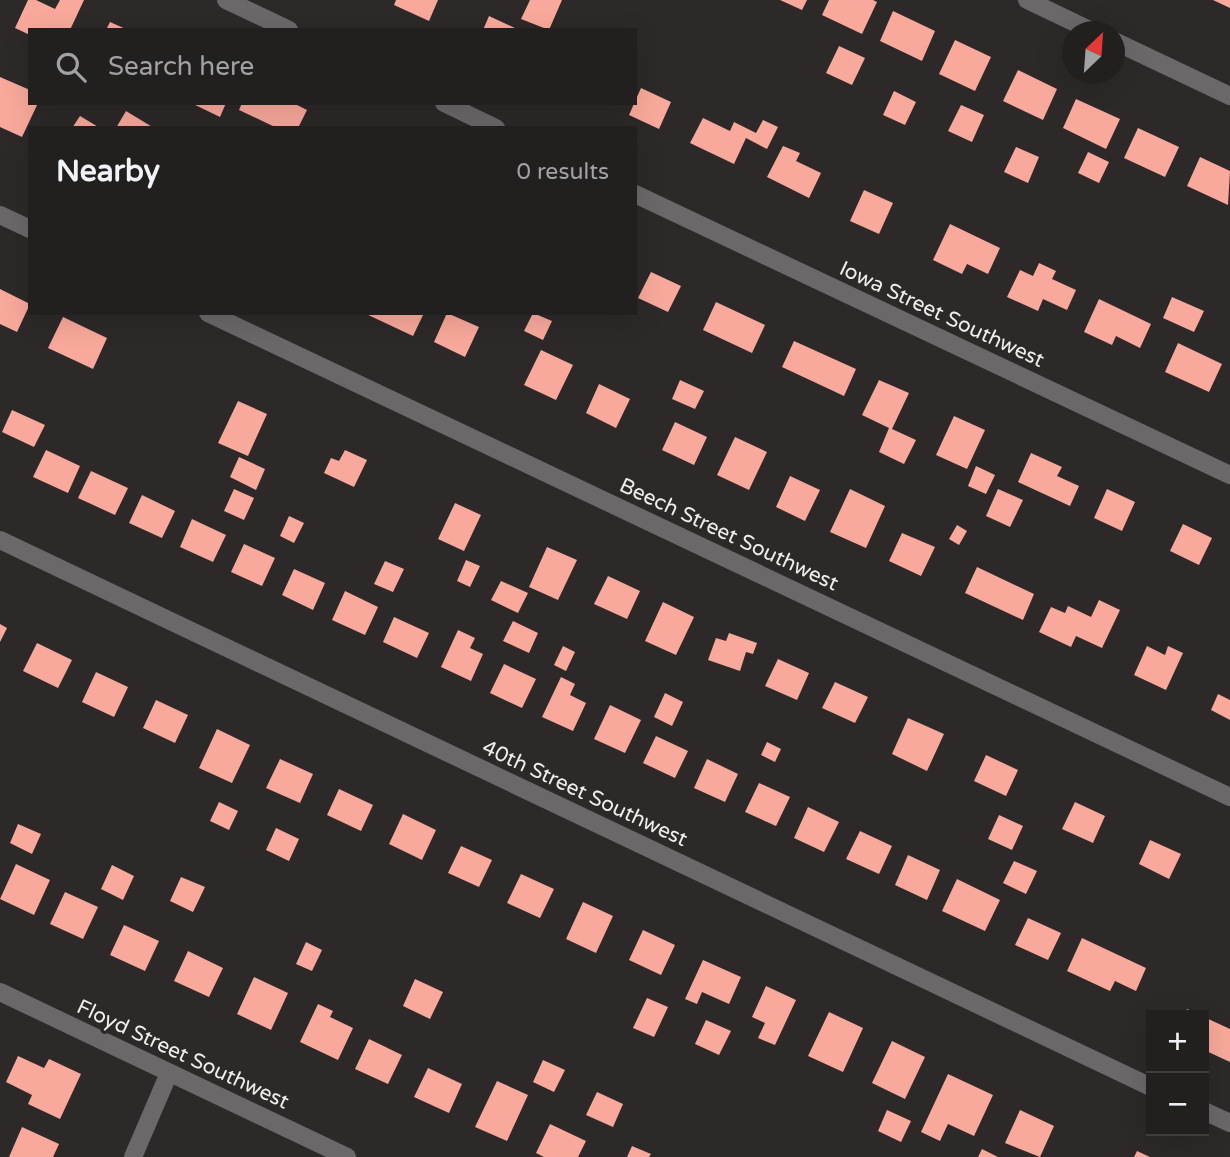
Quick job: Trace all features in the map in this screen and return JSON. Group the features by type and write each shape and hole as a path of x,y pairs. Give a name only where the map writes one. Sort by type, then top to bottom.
{"street":[{"path":"226,0 285,28"},
{"path":"1027,0 1071,21"},
{"path":"1125,46 1230,96"},
{"path":"448,105 492,126"},
{"name":"Iowa Street Southwest","path":"637,195 1230,475"},
{"path":"0,215 28,228"},
{"name":"Beech Street Southwest","path":"212,315 1230,796"},
{"name":"40th Street Southwest","path":"0,540 1146,1085"},
{"name":"Floyd Street Southwest","path":"0,992 347,1157"},
{"path":"133,1157 169,1073"},
{"path":"1209,1113 1230,1123"}],"building":[{"path":"28,0 36,0 55,9 60,0 84,0 71,28 28,28 28,34 15,28"},
{"path":"396,0 438,0 429,21 394,5"},
{"path":"530,0 562,0 550,28 521,19"},
{"path":"780,0 807,0 802,10"},
{"path":"829,0 877,2 862,34 822,15"},
{"path":"1213,0 1230,0 1230,8"},
{"path":"893,11 935,31 922,61 880,41"},
{"path":"489,16 515,28 484,28"},
{"path":"110,22 124,28 107,28"},
{"path":"955,40 991,57 975,91 939,74"},
{"path":"839,46 865,58 852,85 826,73"},
{"path":"1018,70 1057,89 1043,120 1003,101"},
{"path":"0,77 28,89 28,105 37,105 22,137 0,127"},
{"path":"641,88 671,102 659,129 629,115 633,105 637,105"},
{"path":"894,91 916,102 905,125 883,115"},
{"path":"1076,99 1120,119 1106,149 1063,128"},
{"path":"195,105 225,105 220,117"},
{"path":"241,105 297,105 307,110 299,126 273,126 239,110"},
{"path":"961,105 984,115 972,142 948,131"},
{"path":"126,111 151,126 117,126"},
{"path":"80,116 97,126 73,126"},
{"path":"703,118 730,131 734,122 756,133 763,120 778,127 767,149 746,138 734,164 690,143"},
{"path":"1138,128 1179,147 1165,177 1124,158"},
{"path":"783,146 800,153 796,161 821,173 809,198 767,177"},
{"path":"1016,147 1039,157 1028,183 1004,172"},
{"path":"1088,152 1109,162 1099,183 1078,173"},
{"path":"1200,157 1230,171 1228,205 1187,186"},
{"path":"864,190 893,203 879,234 850,221"},
{"path":"950,224 1000,248 988,274 967,264 962,274 933,260"},
{"path":"1039,263 1056,271 1052,279 1076,290 1067,310 1043,299 1038,311 1007,297 1020,270 1033,276"},
{"path":"651,272 681,286 668,312 638,298"},
{"path":"0,289 28,303 17,332 0,324"},
{"path":"1172,297 1204,311 1194,332 1163,318"},
{"path":"1099,299 1151,324 1140,348 1116,336 1112,345 1084,332"},
{"path":"716,302 765,325 752,353 703,330"},
{"path":"368,315 423,315 413,336"},
{"path":"446,315 479,327 465,357 434,342"},
{"path":"532,315 552,321 543,340 524,331"},
{"path":"63,317 107,338 93,369 48,348"},
{"path":"794,341 856,369 844,396 782,367"},
{"path":"1178,343 1222,364 1209,392 1165,372"},
{"path":"541,350 573,365 556,400 524,385"},
{"path":"680,380 704,391 695,409 672,399"},
{"path":"879,380 909,393 892,429 916,440 904,464 879,452 889,428 862,415"},
{"path":"599,384 630,399 616,428 586,413"},
{"path":"238,401 267,414 248,456 218,443"},
{"path":"12,410 45,425 34,447 2,432"},
{"path":"954,416 985,430 967,469 936,455"},
{"path":"675,422 707,437 694,465 662,450"},
{"path":"735,437 767,452 749,490 717,475"},
{"path":"46,450 80,466 68,493 33,477"},
{"path":"345,450 367,460 354,487 324,473 331,458 339,461"},
{"path":"1031,453 1062,467 1057,476 1079,486 1070,506 1018,482"},
{"path":"239,457 265,469 256,490 230,477"},
{"path":"976,466 995,475 986,494 968,486"},
{"path":"91,471 128,488 115,515 78,498"},
{"path":"790,476 820,490 805,521 776,507"},
{"path":"234,489 254,498 244,520 224,511"},
{"path":"850,489 885,506 866,548 830,532"},
{"path":"998,489 1023,500 1010,527 986,516"},
{"path":"1107,489 1135,502 1122,531 1094,518"},
{"path":"142,495 175,511 162,538 129,523"},
{"path":"455,503 481,515 464,551 438,539"},
{"path":"289,516 304,523 294,543 280,536"},
{"path":"192,519 226,535 213,562 180,547"},
{"path":"1183,524 1212,538 1199,565 1170,551"},
{"path":"957,525 967,531 959,545 949,539"},
{"path":"902,533 935,547 921,576 889,561"},
{"path":"244,544 275,558 262,586 231,572"},
{"path":"547,547 577,560 558,600 529,587"},
{"path":"466,560 480,566 470,587 457,581"},
{"path":"385,561 404,569 393,592 374,584"},
{"path":"977,567 1034,594 1023,620 965,593"},
{"path":"294,569 325,583 313,610 282,595"},
{"path":"608,576 640,591 627,619 594,604"},
{"path":"501,581 528,593 518,613 491,600"},
{"path":"345,591 378,607 365,635 332,620"},
{"path":"1099,600 1120,610 1102,648 1076,636 1071,647 1039,632 1051,607 1065,613 1068,606 1091,617"},
{"path":"663,602 694,617 676,655 645,641"},
{"path":"394,617 429,633 417,658 383,642"},
{"path":"513,621 538,633 529,653 503,641"},
{"path":"0,624 7,628 0,642"},
{"path":"458,630 475,638 470,648 483,654 471,681 441,667"},
{"path":"729,633 757,643 753,654 746,652 740,671 708,660 716,638 726,641"},
{"path":"37,643 72,660 58,688 23,671"},
{"path":"563,646 575,652 566,671 554,665"},
{"path":"1147,646 1165,655 1168,646 1183,653 1166,690 1134,675"},
{"path":"778,659 809,673 797,700 765,686"},
{"path":"504,664 536,679 522,708 490,693"},
{"path":"96,672 128,687 114,717 82,702"},
{"path":"561,677 575,684 570,695 586,703 573,731 542,717"},
{"path":"835,682 868,697 855,723 822,708"},
{"path":"665,693 683,702 672,726 654,717"},
{"path":"1218,694 1230,700 1230,720 1211,710"},
{"path":"156,700 188,715 175,743 143,728"},
{"path":"610,705 641,720 625,753 594,739"},
{"path":"908,718 944,734 927,771 892,754"},
{"path":"217,729 250,745 232,783 199,768"},
{"path":"656,736 688,751 675,778 643,763"},
{"path":"767,742 781,749 775,762 761,755"},
{"path":"986,755 1018,770 1006,796 974,781"},
{"path":"280,759 313,774 300,803 266,788"},
{"path":"707,759 738,774 725,802 694,788"},
{"path":"759,783 790,797 776,826 745,812"},
{"path":"339,789 373,805 361,831 327,815"},
{"path":"219,802 238,811 229,830 210,821"},
{"path":"1075,802 1105,816 1093,843 1062,829"},
{"path":"808,807 839,822 824,852 794,838"},
{"path":"403,814 436,830 422,860 389,844"},
{"path":"999,815 1023,826 1012,850 988,839"},
{"path":"18,824 41,834 32,854 10,843"},
{"path":"276,828 299,839 289,861 266,850"},
{"path":"860,831 892,846 879,874 846,859"},
{"path":"1150,840 1181,854 1169,879 1139,864"},
{"path":"461,846 492,860 479,887 448,873"},
{"path":"908,855 940,870 927,900 895,885"},
{"path":"1014,861 1037,871 1026,894 1003,883"},
{"path":"16,864 50,880 34,915 0,899"},
{"path":"112,865 134,876 123,900 101,889"},
{"path":"521,874 554,889 540,918 507,903"},
{"path":"181,877 205,887 193,912 170,901"},
{"path":"957,879 1000,900 985,931 942,911"},
{"path":"65,892 98,907 83,939 50,924"},
{"path":"583,902 613,916 596,953 566,939"},
{"path":"1028,918 1061,933 1048,960 1015,945"},
{"path":"124,925 159,941 145,971 110,955"},
{"path":"643,930 675,945 661,975 629,960"},
{"path":"1082,938 1146,968 1136,991 1115,981 1110,991 1067,971"},
{"path":"306,942 322,950 312,971 296,964"},
{"path":"188,951 223,968 209,997 174,981"},
{"path":"703,960 741,977 729,1004 702,992 697,1004 685,999"},
{"path":"254,977 288,993 271,1030 237,1014"},
{"path":"415,979 443,992 430,1019 403,1006"},
{"path":"766,986 796,1000 775,1045 758,1038 765,1023 752,1017"},
{"path":"647,998 668,1007 654,1037 633,1028"},
{"path":"318,1004 333,1011 330,1017 353,1028 338,1060 300,1042"},
{"path":"829,1012 863,1028 843,1072 808,1056"},
{"path":"1209,1019 1230,1029 1230,1062 1209,1052"},
{"path":"706,1020 731,1031 719,1055 695,1044"},
{"path":"369,1039 402,1055 388,1084 355,1069"},
{"path":"892,1041 925,1057 905,1099 872,1083"},
{"path":"18,1056 44,1068 49,1059 81,1074 60,1119 28,1104 32,1095 6,1082"},
{"path":"543,1060 565,1070 554,1092 533,1082"},
{"path":"428,1068 462,1084 449,1113 414,1097"},
{"path":"948,1074 993,1095 974,1136 948,1124 940,1141 921,1132"},
{"path":"497,1081 528,1095 507,1141 475,1127"},
{"path":"597,1092 623,1104 613,1127 586,1115"},
{"path":"887,1110 911,1121 901,1142 878,1131"},
{"path":"1020,1110 1054,1126 1040,1157 1005,1143"},
{"path":"550,1124 586,1141 578,1157 544,1157 536,1153"},
{"path":"22,1127 59,1144 53,1157 9,1157"},
{"path":"632,1146 651,1154 649,1157 627,1157"},
{"path":"982,1149 998,1157 978,1157"},
{"path":"1137,1151 1150,1157 1134,1157"}]}
